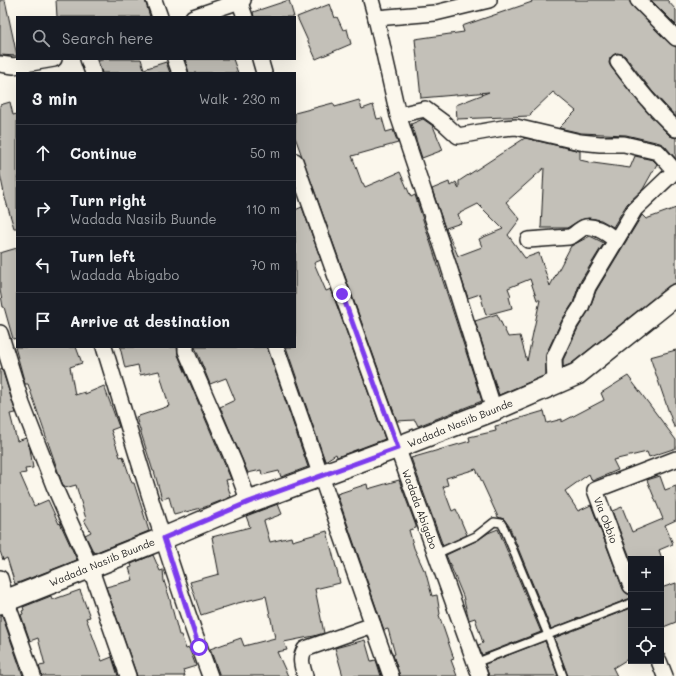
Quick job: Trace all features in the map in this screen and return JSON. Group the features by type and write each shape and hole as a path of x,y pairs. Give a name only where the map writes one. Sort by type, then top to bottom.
{"street":[{"path":"154,0 160,16"},
{"path":"196,16 241,0 245,16"},
{"path":"371,0 398,115 448,264 494,410"},
{"path":"376,18 435,13 489,0"},
{"path":"638,0 676,38"},
{"path":"10,69 50,60"},
{"path":"88,60 93,72"},
{"path":"175,60 180,72"},
{"path":"260,60 264,72"},
{"path":"618,62 650,104 658,110 676,129"},
{"path":"398,115 425,109 458,136 516,127 580,142 624,144 645,148 658,152 675,170 635,209 588,287 581,307 570,324 554,358 555,383"},
{"name":"Wadada Abigabo","path":"296,164 478,669"},
{"path":"528,240 569,237 574,235 580,229 589,227 604,231 615,240"},
{"name":"Wadada Nasiib Buunde","path":"3,601 164,538 249,502 398,448 494,410 577,374 676,295"},
{"path":"0,333 22,404 54,486 90,567 128,676"},
{"path":"104,348 196,640 210,676"},
{"path":"186,348 234,462 249,502"},
{"path":"276,348 391,676"},
{"name":"Via Obbio","path":"628,578 595,490 676,459"},
{"path":"0,578 3,601 33,676"},
{"path":"305,676 301,656 305,649 373,625"},
{"path":"660,664 665,676"}],"lane":[{"path":"436,554 476,536 494,522 501,523 548,635 563,676"},
{"path":"478,669 548,635 628,604"}],"building":[{"path":"0,0 5,0 16,56 0,55"},
{"path":"56,0 145,0 150,16 57,16"},
{"path":"289,0 294,16 254,16 253,12"},
{"path":"531,0 629,0 632,6 670,44 676,47 676,117 652,91 625,56 617,53 610,58 609,63 646,111 670,136 676,138 676,159 665,146 660,143 626,135 581,133 559,128 576,111 553,92 531,113 530,116 457,119 456,105 489,92 421,98 415,39 464,32 462,26 532,2"},
{"path":"651,0 667,0 676,10 676,25"},
{"path":"330,4 335,18 337,17 343,30 347,29 351,44 316,59 297,17"},
{"path":"141,60 144,69 166,62 170,72 102,72 98,61"},
{"path":"185,60 233,60 238,72 189,72"},
{"path":"359,100 362,109 373,105 377,119 382,118 386,132 393,130 398,143 352,156 362,183 365,187 400,172 411,197 415,195 482,401 418,426 415,420 397,421 296,140 296,113 333,103 335,107"},
{"path":"10,102 13,115 16,114 16,228 14,228 5,198 0,174 0,105"},
{"path":"423,119 433,126 443,150 422,158 411,124"},
{"path":"525,138 580,151 580,160 593,163 630,168 635,156 653,160 657,164 643,189 627,204 613,227 601,220 589,218 580,220 567,228 541,228 544,168 506,202 520,219 508,235 525,258 539,253 550,286 571,246 590,236 604,243 580,282 573,303 562,320 546,354 546,375 499,395 475,321 497,314 508,337 520,336 527,361 540,300 537,300 530,279 508,288 511,296 509,297 512,308 486,315 480,294 468,298 432,189 449,182 450,186 456,182 459,189 459,181","holes":["478,204 503,229 479,239 482,247 458,256 446,228 461,223 458,214"]},
{"path":"302,207 321,260 314,263 326,291 331,289 385,439 337,457 336,454 325,461 286,348 296,348 296,210"},
{"path":"676,208 676,283 669,286 571,364 563,367 563,360 578,328 589,310 596,291 642,215 646,219"},
{"path":"16,248 16,338 13,339 3,307 0,290 0,253"},
{"path":"15,347 76,348 82,363 70,367 75,395 85,392 85,394 104,386 119,427 111,430 120,457 123,456 132,483 134,483 149,531 94,553 85,535 91,532 84,520 86,519 76,485 65,488 62,483 28,384 25,384"},
{"path":"120,348 177,348 178,355 231,479 226,480 231,497 205,507 174,515 169,497 162,499 136,417 169,406 159,371 140,375 138,365 125,368"},
{"path":"195,348 267,348 308,467 281,477 279,471 262,475 261,470 248,473 220,407 235,400 226,378 210,384"},
{"path":"676,350 676,427 674,427 650,357"},
{"path":"2,369 16,413 10,414 17,441 26,438 30,449 33,468 25,469 26,473 20,474 34,506 48,500 77,560 15,584 7,558 3,560 0,551 0,370"},
{"path":"628,376 676,440 676,448 649,457 647,452 613,460 618,470 592,481 589,474 565,491 578,511 591,505 623,589 628,594 628,599 551,629 509,526 504,519 498,517 476,469 446,478 448,485 443,487 452,511 456,509 467,535 443,546 411,458 470,441 469,437 496,431 495,426 544,411 547,423 562,419 562,422 604,400 601,393"},
{"path":"660,476 665,490 676,486 676,520 665,525 673,544 659,550 661,556 629,556 612,511 622,507 632,532 663,519 647,480"},
{"path":"399,480 416,526 416,528 409,530 414,548 425,570 432,596 437,595 439,615 454,659 451,660 457,676 400,676 393,655 395,654 388,629 384,630 337,494 367,484 368,489"},
{"path":"278,504 282,514 264,521 270,542 291,537 292,541 327,531 340,583 315,589 324,633 284,642 287,650 277,652 288,676 220,676 210,649 241,638 244,646 275,638 266,596 201,615 190,582 219,574 212,537 250,527 246,516"},
{"path":"498,529 541,632 482,655 478,645 483,643 475,618 469,620 463,596 446,555"},
{"path":"153,555 160,571 163,570 164,581 179,635 181,635 186,649 189,648 196,666 183,670 185,676 137,676 106,587 133,580 129,568 132,567 131,564"},
{"path":"676,583 676,622 664,627 664,592 664,587"},
{"path":"80,590 90,617 86,618 102,661 112,657 118,676 42,676 39,666 45,665 38,638 30,641 21,615 23,614 22,611 24,610 23,607 51,596 52,600"},
{"path":"628,609 628,659 613,668 617,676 568,676 554,638"},
{"path":"0,615 2,615 23,676 0,676"},
{"path":"365,640 371,661 376,660 381,676 343,676 335,648"},
{"path":"545,641 558,676 489,676 485,664"}],"route":[{"path":"199,647 164,538 249,502 398,448 342,294"}]}
